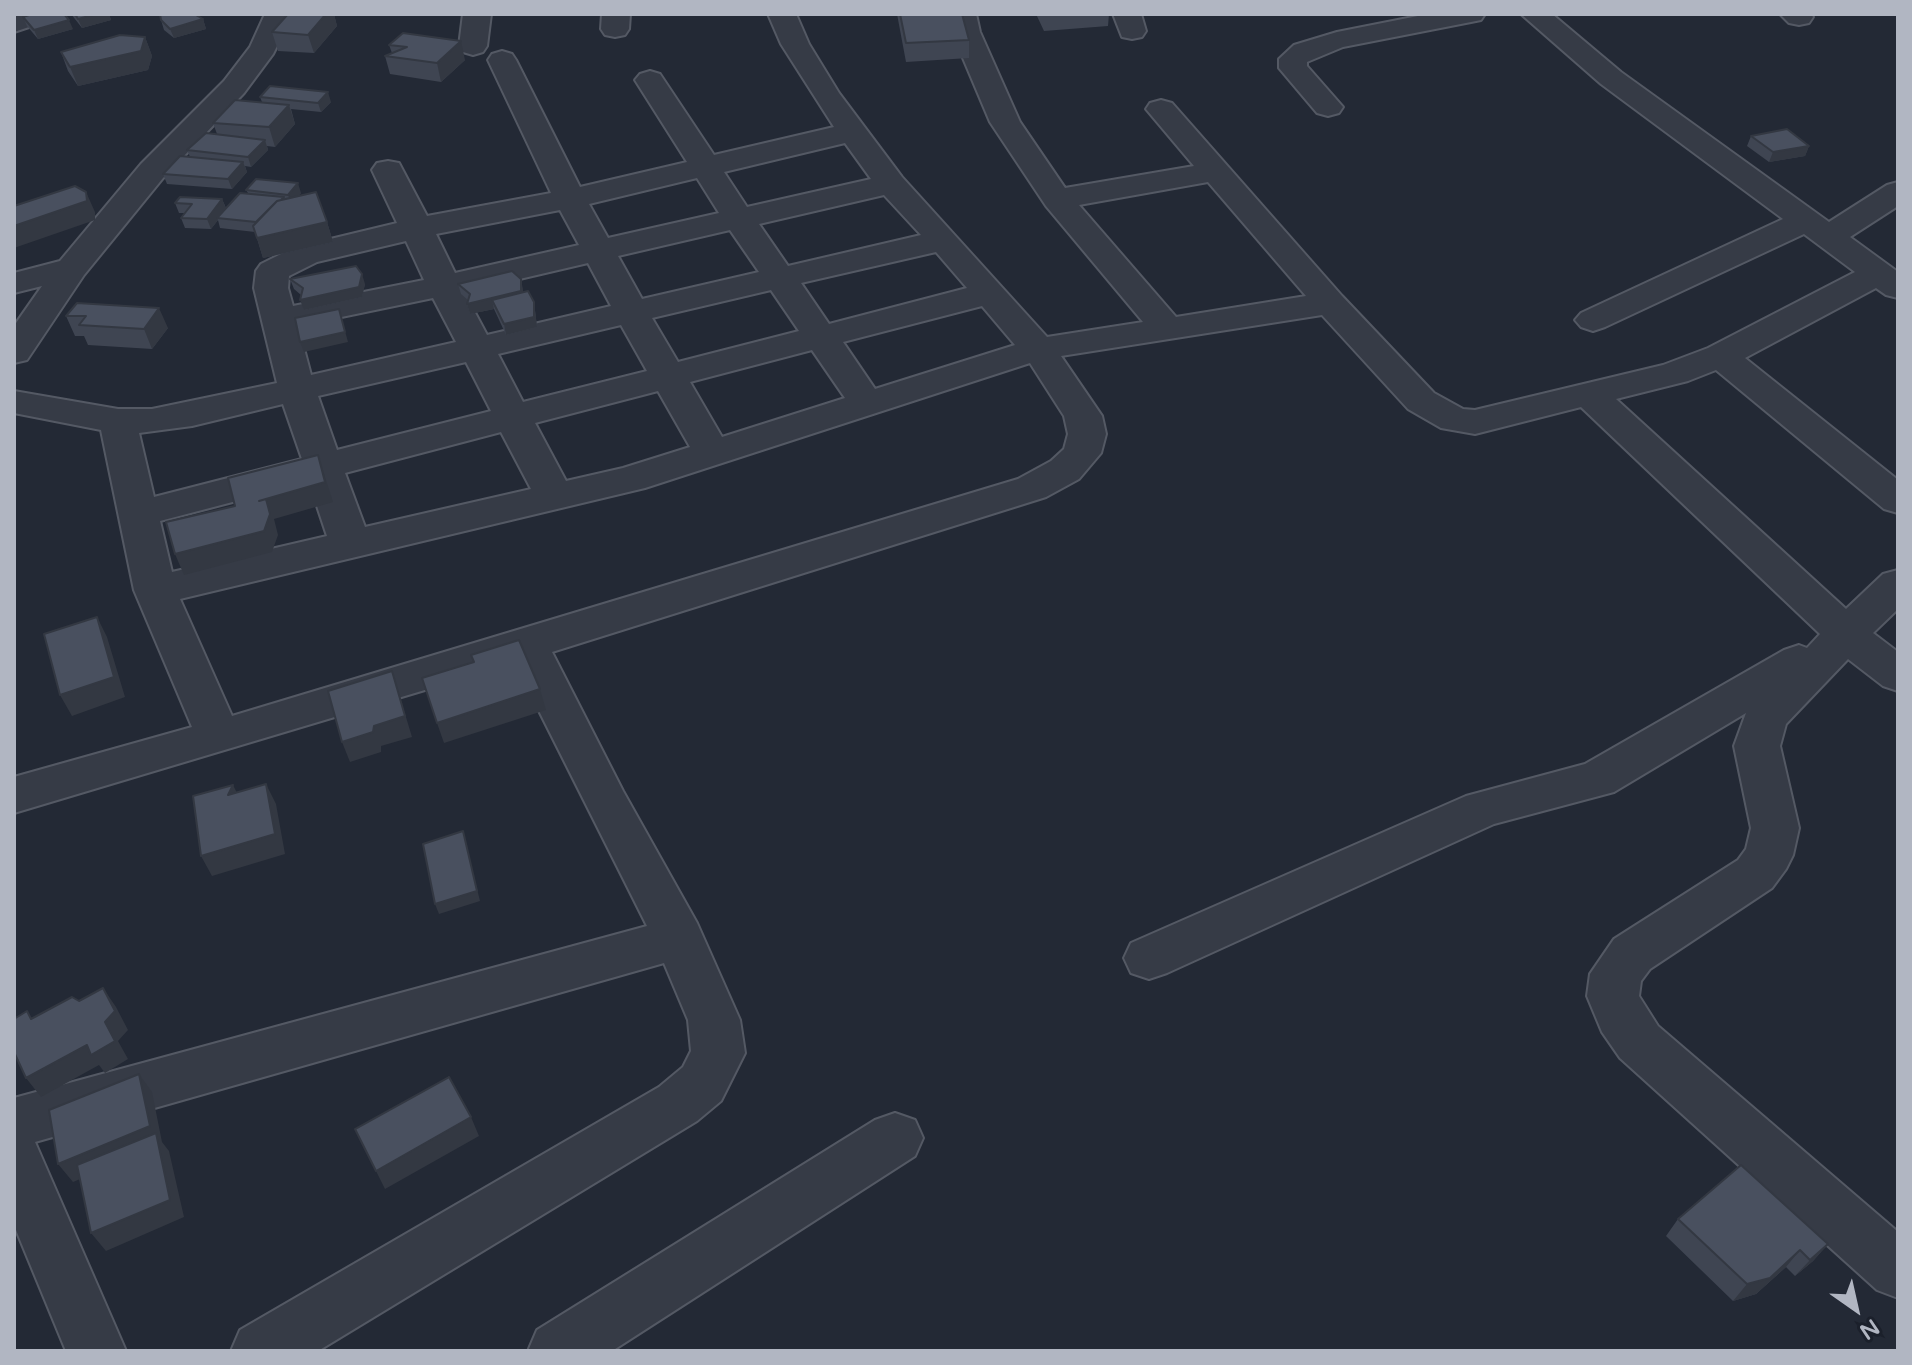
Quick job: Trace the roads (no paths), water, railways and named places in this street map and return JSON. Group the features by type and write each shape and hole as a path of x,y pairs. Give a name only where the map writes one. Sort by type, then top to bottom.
{"street":[{"path":"14,24 40,14"},
{"path":"14,352 72,268 152,171 234,87 263,48 279,14"},
{"path":"477,14 488,53 573,198 632,313 712,453"},
{"path":"14,795 219,737 1032,488 1065,470 1082,453 1087,434 1083,416 1038,349 891,184 795,44 782,14"},
{"path":"962,14 966,32 1005,122 1057,199 1166,327"},
{"path":"1328,107 1293,68 1293,59 1304,51 1337,40 1471,14"},
{"path":"1161,109 1405,387 1434,411 1454,420 1475,422 1675,373 1721,356 1888,281 1611,78 1535,14"},
{"path":"650,80 739,219 868,405"},
{"path":"351,546 297,390 271,288 273,271 305,255 417,228 573,198 853,132"},
{"path":"388,170 476,349 555,498"},
{"path":"1057,199 1214,172"},
{"path":"279,319 444,286 891,184"},
{"path":"1593,320 1819,228 1898,192"},
{"path":"14,402 118,421 152,421 944,240"},
{"path":"14,283 72,268"},
{"path":"138,514 990,293"},
{"path":"155,590 631,479 1038,349 1330,303"},
{"path":"1721,356 1898,500"},
{"path":"1591,396 1846,634 1898,675"},
{"path":"118,421 155,590 219,737"},
{"path":"1898,584 1766,717 1757,746 1775,828 1769,855 1755,874 1632,954 1616,974 1613,996 1620,1016 1639,1042 1898,1270"},
{"path":"1149,958 1483,809 1598,779 1846,634"},
{"path":"261,1351 678,1104 702,1084 718,1053 714,1020 679,938 603,797 527,644"},
{"path":"14,1123 679,938"},
{"path":"558,1351 895,1138"},
{"path":"14,1158 96,1351"}]}
